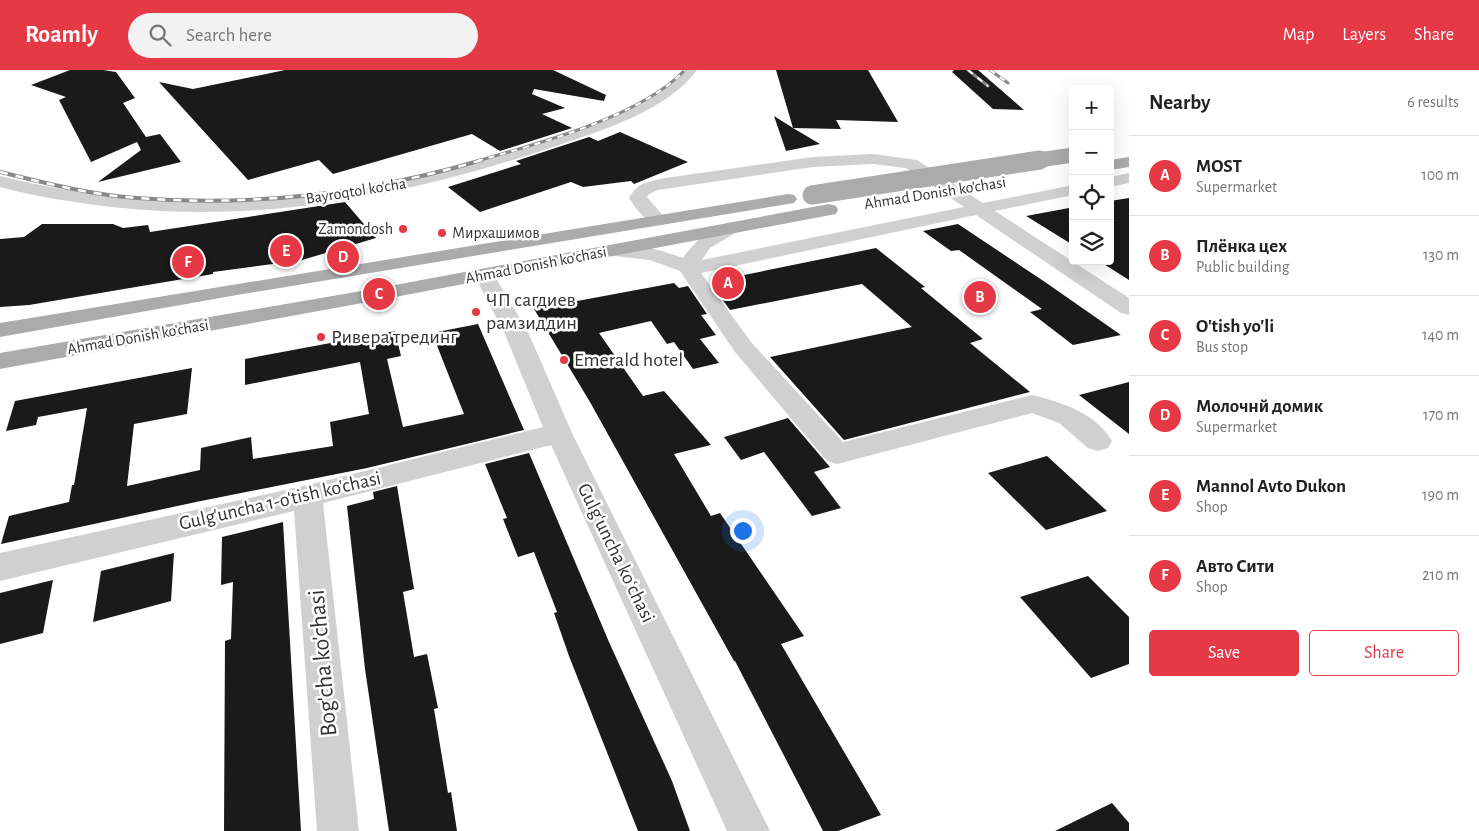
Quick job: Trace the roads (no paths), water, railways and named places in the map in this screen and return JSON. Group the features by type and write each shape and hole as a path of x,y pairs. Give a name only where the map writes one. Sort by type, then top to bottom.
{"main road":[{"name":"Ahmad Donish ko'chasi","path":"0,330 658,220 1069,156"},
{"path":"1114,164 1129,162"},
{"name":"Ahmad Donish ko'chasi","path":"878,202 1069,172"},
{"name":"Ahmad Donish ko'chasi","path":"0,361 839,208"},
{"path":"0,319 237,289"}],"street":[{"name":"Bayroqtol ko'cha","path":"0,181 124,204 284,203 378,190 449,174 616,120 664,92 690,70"},
{"path":"658,220 638,198 642,190 671,183 796,165 866,159 889,160 911,164 1129,308"},
{"path":"1114,181 1129,178"},
{"path":"612,250 653,254 688,268 1069,191"},
{"path":"688,268 704,244 730,228"},
{"path":"688,268 743,347 837,454 1032,404 1055,408 1072,417 1098,440"},
{"name":"Gulgʻuncha koʻchasi","path":"484,274 516,332 558,433 749,831"},
{"path":"0,370 37,355"},
{"name":"Gulg'uncha 1-o'tish ko'chasi","path":"0,566 308,496 558,433"},
{"name":"Bog'cha ko'chasi","path":"308,496 338,831"}],"railway":[{"path":"477,161 558,137 616,115 643,101 666,86 685,70"},
{"path":"968,70 988,86"},
{"path":"990,70 1008,83"},
{"path":"0,172 68,188 137,198 181,200 268,199 355,189 398,181 482,160"}],"place":[{"name":"Zamondosh","path":"403,229"},
{"name":"Мирхашимов","path":"442,233"},
{"name":"Mannol Avto Dukon","path":"286,251"},
{"name":"Молочнй домик","path":"343,257"},
{"name":"Авто Сити","path":"188,262"},
{"name":"MOST","path":"728,283"},
{"name":"O'tish yo'li","path":"379,294"},
{"name":"Плёнка цех","path":"980,297"},
{"name":"ЧП сагдиев рамзиддин","path":"476,312"},
{"name":"Ривера трединг","path":"321,337"},
{"name":"Emerald hotel","path":"564,360"}]}
